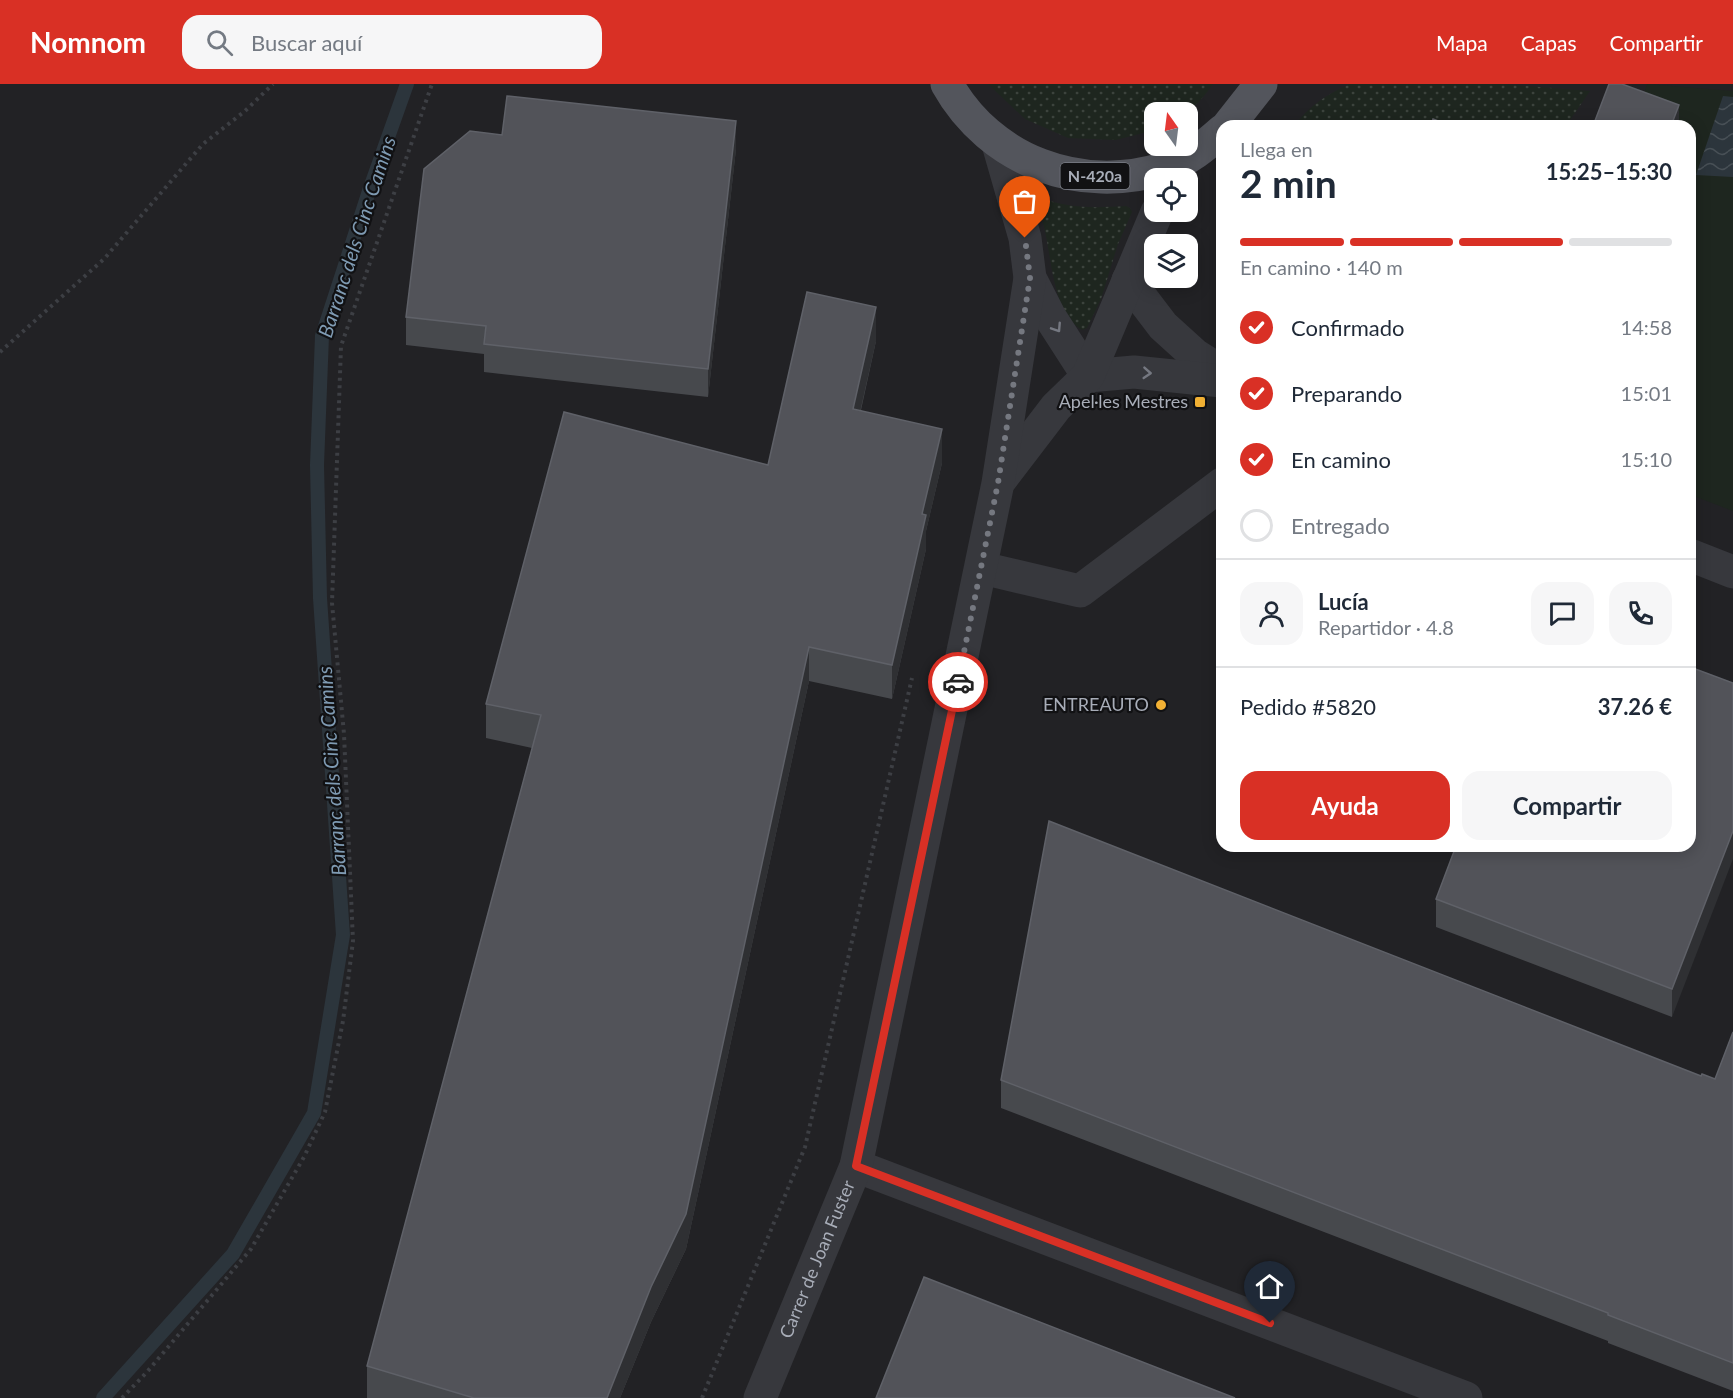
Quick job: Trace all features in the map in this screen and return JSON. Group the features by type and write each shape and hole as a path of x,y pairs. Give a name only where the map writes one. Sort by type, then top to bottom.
{"main road":[{"name":"N-420a","path":"947,84 957,102 998,144 1036,165 1078,176 1128,176 1187,166 1216,137"},
{"path":"1245,105 1273,84"}],"street":[{"name":"Carrer de Joan Fuster","path":"760,1398 856,1166 982,568 998,483 1030,278 1025,238 998,144"},
{"name":"Carrer de Joan Fuster","path":"998,483 1056,407 1088,376 1153,222"},
{"name":"Carrer de Joan Fuster","path":"1030,278 1050,317 1088,376"},
{"path":"1128,280 1163,326 1195,355 1216,368"},
{"path":"1088,376 1134,372 1216,380"},
{"path":"982,568 1080,591 1216,489"},
{"path":"1696,557 1733,572"},
{"path":"856,1166 1466,1398"}],"path":[{"path":"0,351 104,259 202,144 245,111 273,84"},
{"path":"122,1398 147,1372 251,1249 304,1157 325,1112 343,1021 352,941 344,734 332,603 341,346 432,84"},
{"path":"702,1398 805,1147 913,675"}],"shaded area":[{"path":"0,84 1733,84 1733,1398 0,1398"},
{"path":"988,84 1213,84 1198,102 1144,102 1144,133 1116,140 1068,138 1025,119"},
{"path":"1350,84 1502,84 1590,91 1570,120 1299,120 1319,101"},
{"path":"1647,84 1733,91 1733,511 1696,497 1696,120 1654,120 1637,114"},
{"path":"1036,198 1061,204 1082,207 1126,206 1132,212 1118,244 1101,299 1087,328 1082,330 1070,320 1056,289 1046,235 1036,203"}],"water":[{"path":"1723,96 1733,97 1733,177 1696,175"}],"building":[{"path":"1609,84 1622,84 1679,105 1673,120 1595,120"},
{"path":"507,96 736,121 708,369 484,344 486,326 406,317 424,169 470,131 502,135"},
{"path":"807,292 876,307 853,409 942,429 922,514 926,515 892,665 809,647 686,1214 651,1287 607,1398 474,1398 367,1366 541,715 486,704 564,412 768,465"},
{"path":"1696,669 1733,683 1733,831 1672,989 1436,899 1454,852 1696,852"},
{"path":"1049,821 1701,1076 1702,1074 1715,1079 1733,1032 1733,1363 1001,1080"},
{"path":"924,1277 1235,1398 876,1398"}],"waterway":[{"name":"Barranc dels Cinc Camins","path":"103,1398 233,1254 314,1113 343,935 320,598 317,465 322,336 370,188 407,84"}],"way so far":[{"path":"958,682 998,483 1030,278 1025,238"}],"place":[{"name":"Apel·les Mestres","path":"1200,402"},
{"name":"ENTREAUTO","path":"1161,705"}],"route":[{"path":"958,682 856,1166 1270,1323"}]}
